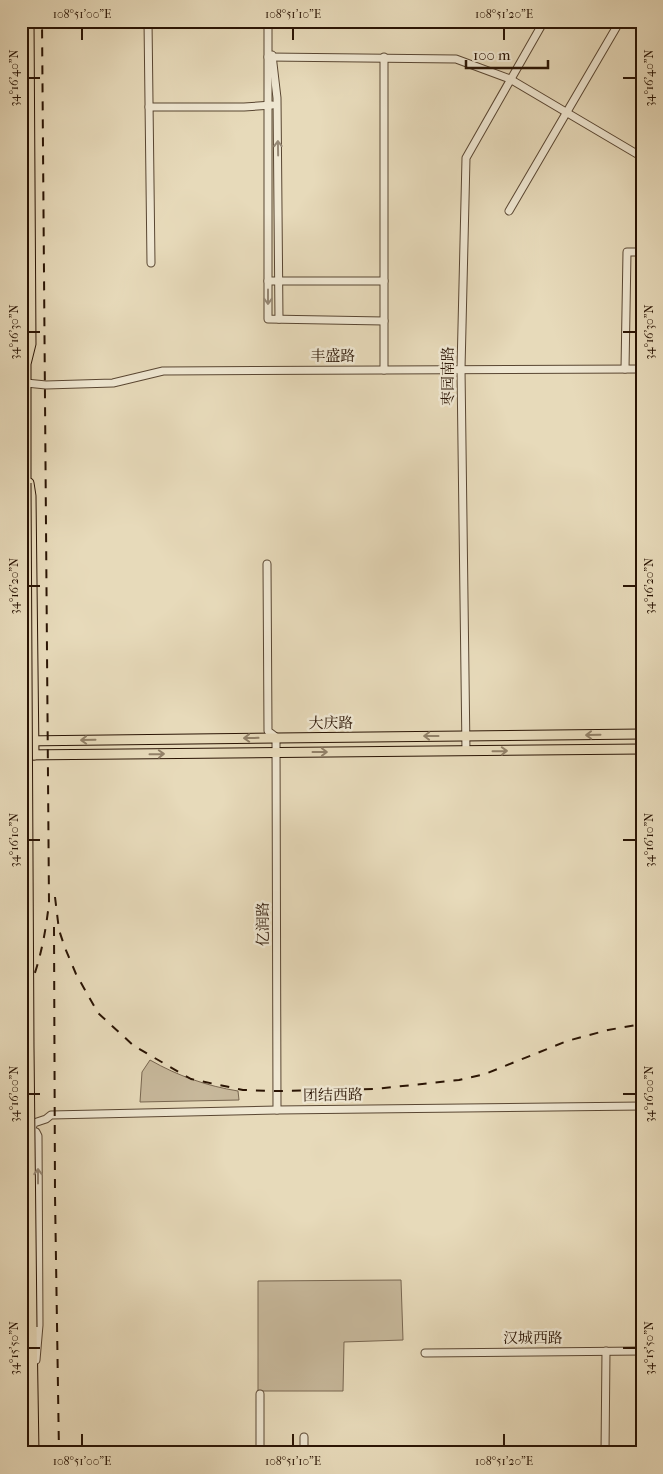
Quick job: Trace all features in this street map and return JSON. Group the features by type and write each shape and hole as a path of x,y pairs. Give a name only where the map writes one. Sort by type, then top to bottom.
{"main road":[{"path":"23,21 26,344 29,1327"},
{"path":"21,353 26,344 30,21"},
{"path":"26,462 31,496 34,755"},
{"name":"大庆路","path":"21,741 642,734"},
{"name":"大庆路","path":"21,755 642,749"},
{"path":"21,1014 30,1383 34,1453"},
{"path":"27,1453 30,1383"}],"street":[{"path":"148,21 151,263"},
{"path":"268,21 270,57 277,105 279,319"},
{"path":"272,21 268,105 268,319 384,321"},
{"name":"枣园南路","path":"466,751 461,369 466,158 544,21"},
{"path":"509,211 620,21"},
{"path":"270,57 456,59 510,79 642,156"},
{"path":"384,57 384,370"},
{"path":"149,107 277,105"},
{"path":"268,167 278,167"},
{"path":"268,216 278,216"},
{"path":"268,250 279,250"},
{"path":"625,369 627,252 642,252"},
{"path":"268,281 384,281"},
{"name":"丰盛路","path":"26,383 46,385 113,383 162,371 642,369"},
{"name":"亿润路","path":"267,564 268,730 276,737 277,752 277,1110"},
{"name":"团结西路","path":"31,1130 34,1123 51,1115 277,1110 642,1106"},
{"path":"21,1130 27,1128 36,1132 38,1144 38,1325 30,1383"},
{"path":"21,1349 30,1383"},
{"path":"605,1453 606,1351"},
{"name":"汉城西路","path":"425,1353 642,1351"},
{"path":"260,1394 260,1453"},
{"path":"304,1437 304,1453"}],"shaded area":[{"path":"150,1060 193,1080 238,1091 239,1100 140,1102 142,1072"},
{"path":"401,1280 403,1340 344,1342 343,1391 258,1391 258,1281"}],"railway":[{"path":"21,1006 40,956 49,903 42,21"},
{"path":"55,897 59,930 65,948 76,974 98,1013 134,1046 191,1079 243,1090 277,1091 375,1089 459,1080 485,1074 567,1041 608,1030 642,1024"},
{"path":"54,927 55,1195 59,1453"}]}
